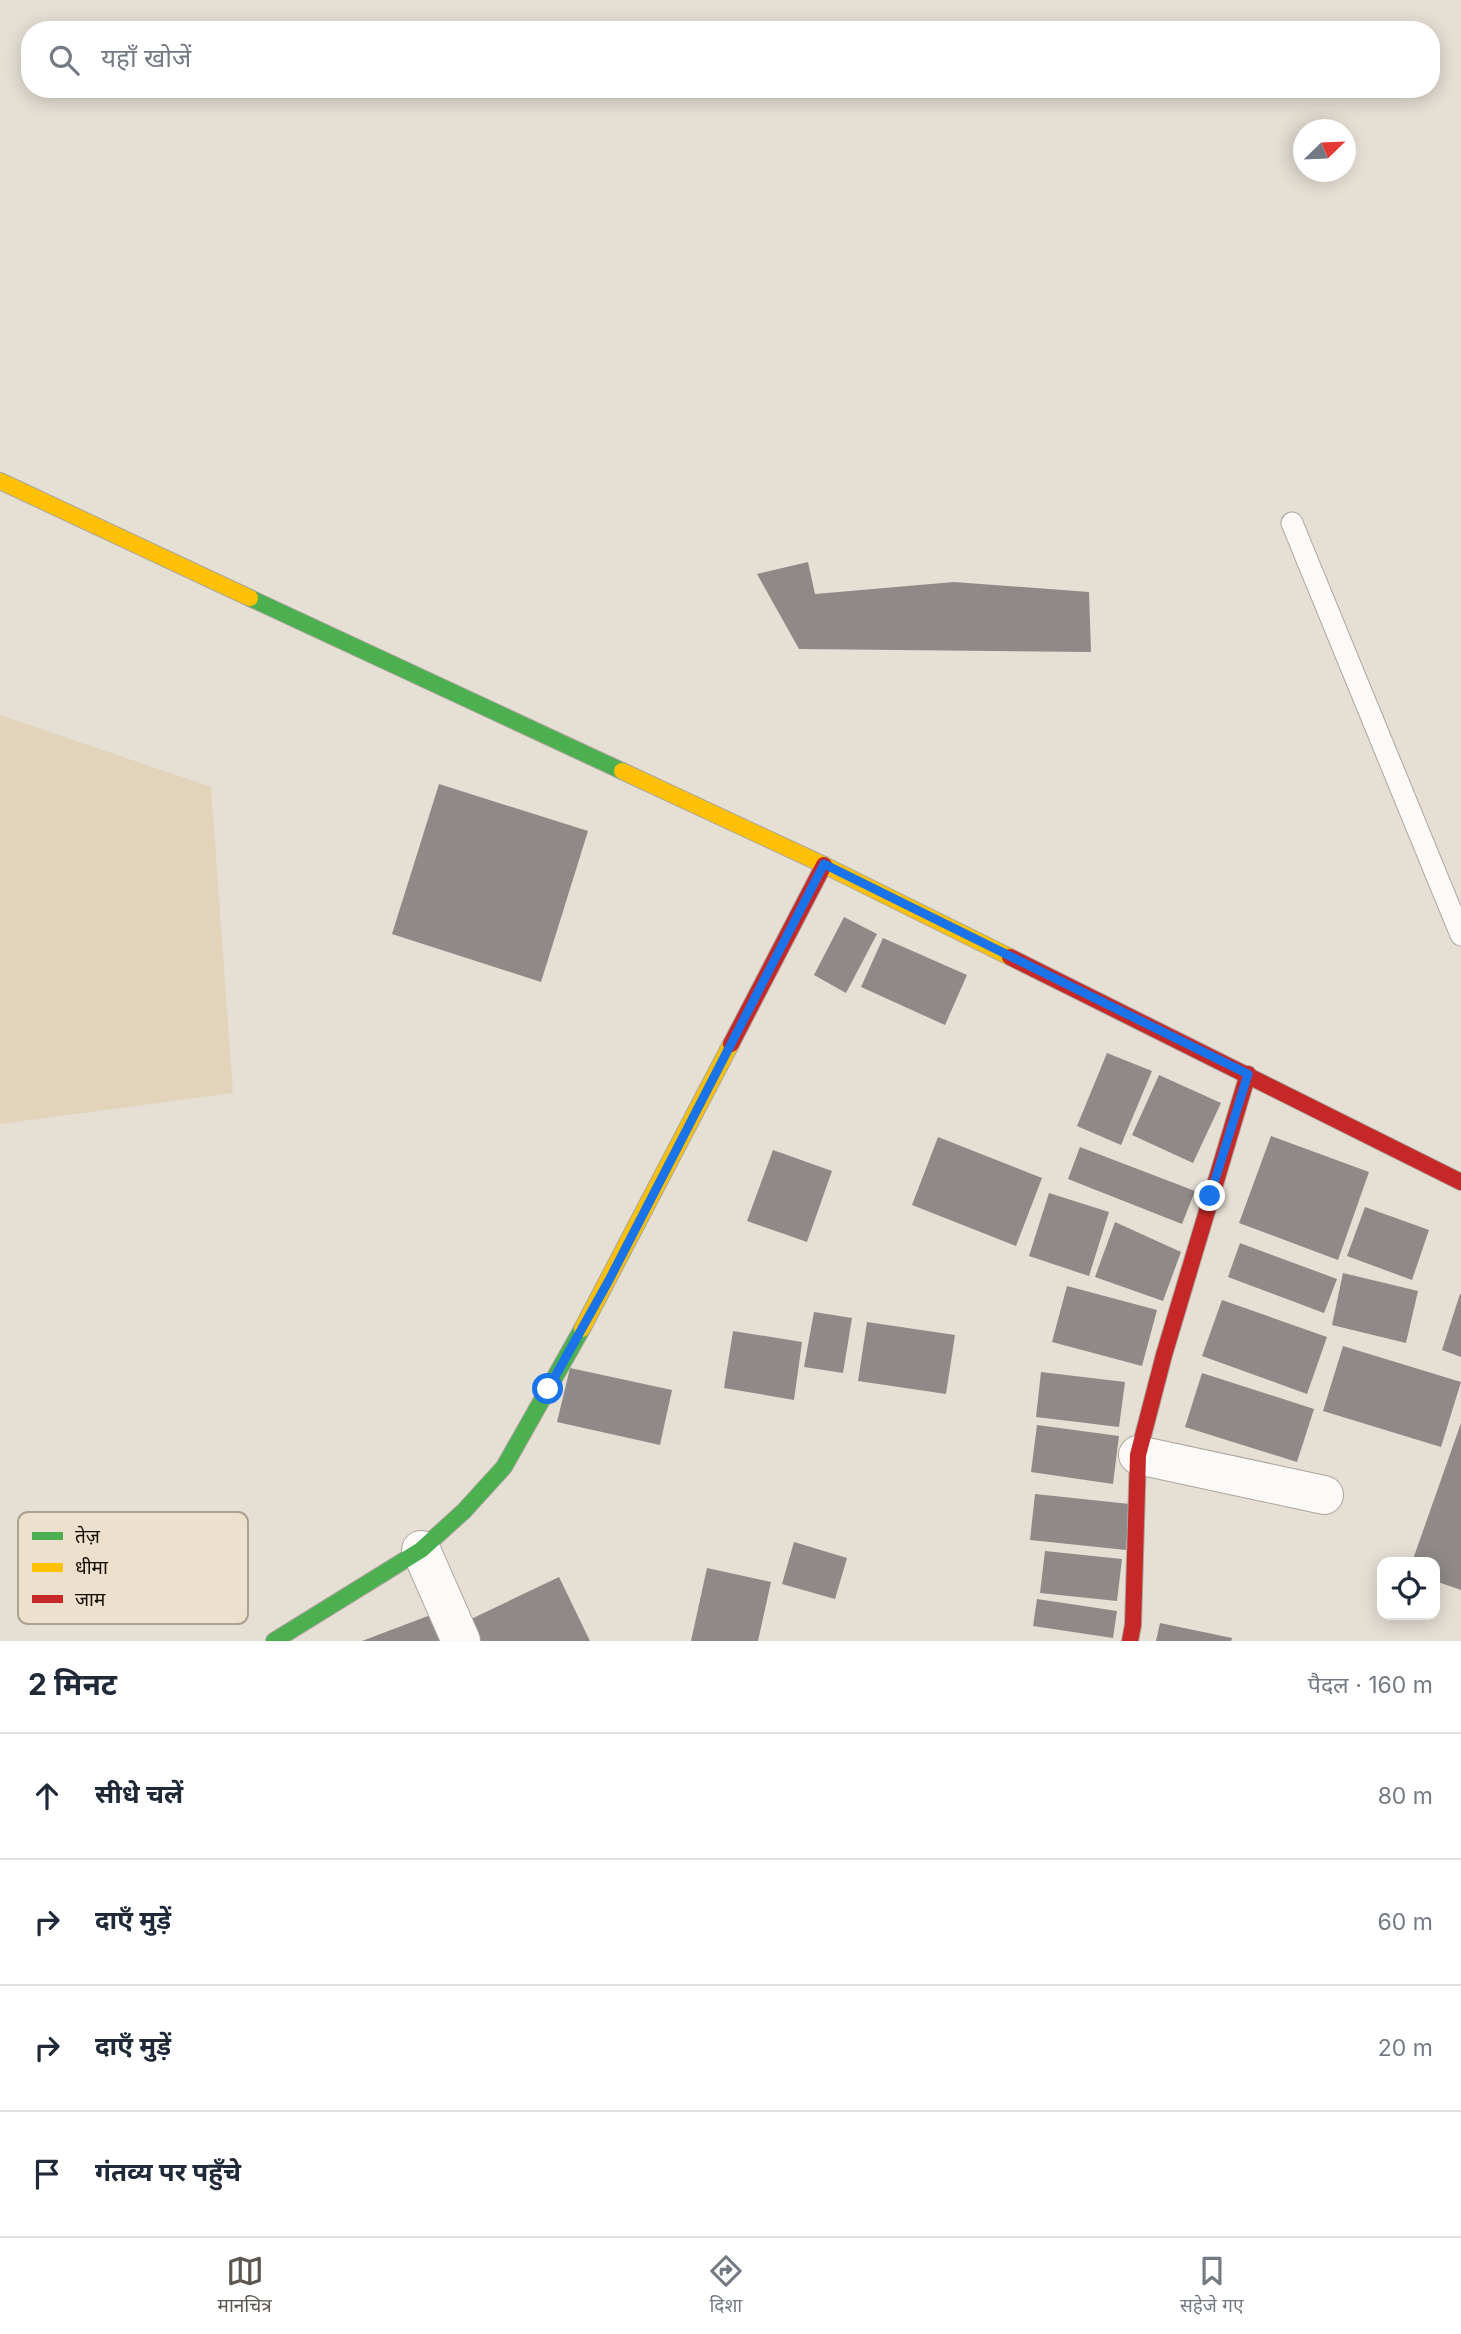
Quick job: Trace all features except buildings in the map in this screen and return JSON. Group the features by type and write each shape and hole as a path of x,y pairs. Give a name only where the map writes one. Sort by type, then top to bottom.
{"street":[{"path":"0,481 824,864 1461,1182"},
{"path":"274,1641 421,1550 464,1511 504,1467 608,1282 824,864"},
{"path":"1130,1641 1133,1625 1138,1455 1198,1236 1248,1074"},
{"path":"1138,1455 1324,1495"},
{"path":"421,1550 461,1641"}],"lane":[{"path":"1292,523 1461,935"}],"shaded area":[{"path":"0,715 211,787 233,1093 0,1124"}],"traffic: fast":[{"path":"250,598 622,771"},
{"path":"274,1641 421,1550 464,1511 504,1467 582,1329"}],"traffic: slow":[{"path":"0,481 250,598"},
{"path":"622,771 824,865 1010,957"},
{"path":"582,1329 731,1044"}],"traffic: jam":[{"path":"731,1044 824,865"},
{"path":"1010,957 1461,1182"},
{"path":"1130,1641 1133,1625 1138,1455 1164,1355 1248,1074"}],"route":[{"path":"548,1389 608,1282 824,864 1248,1074 1210,1196"}]}
